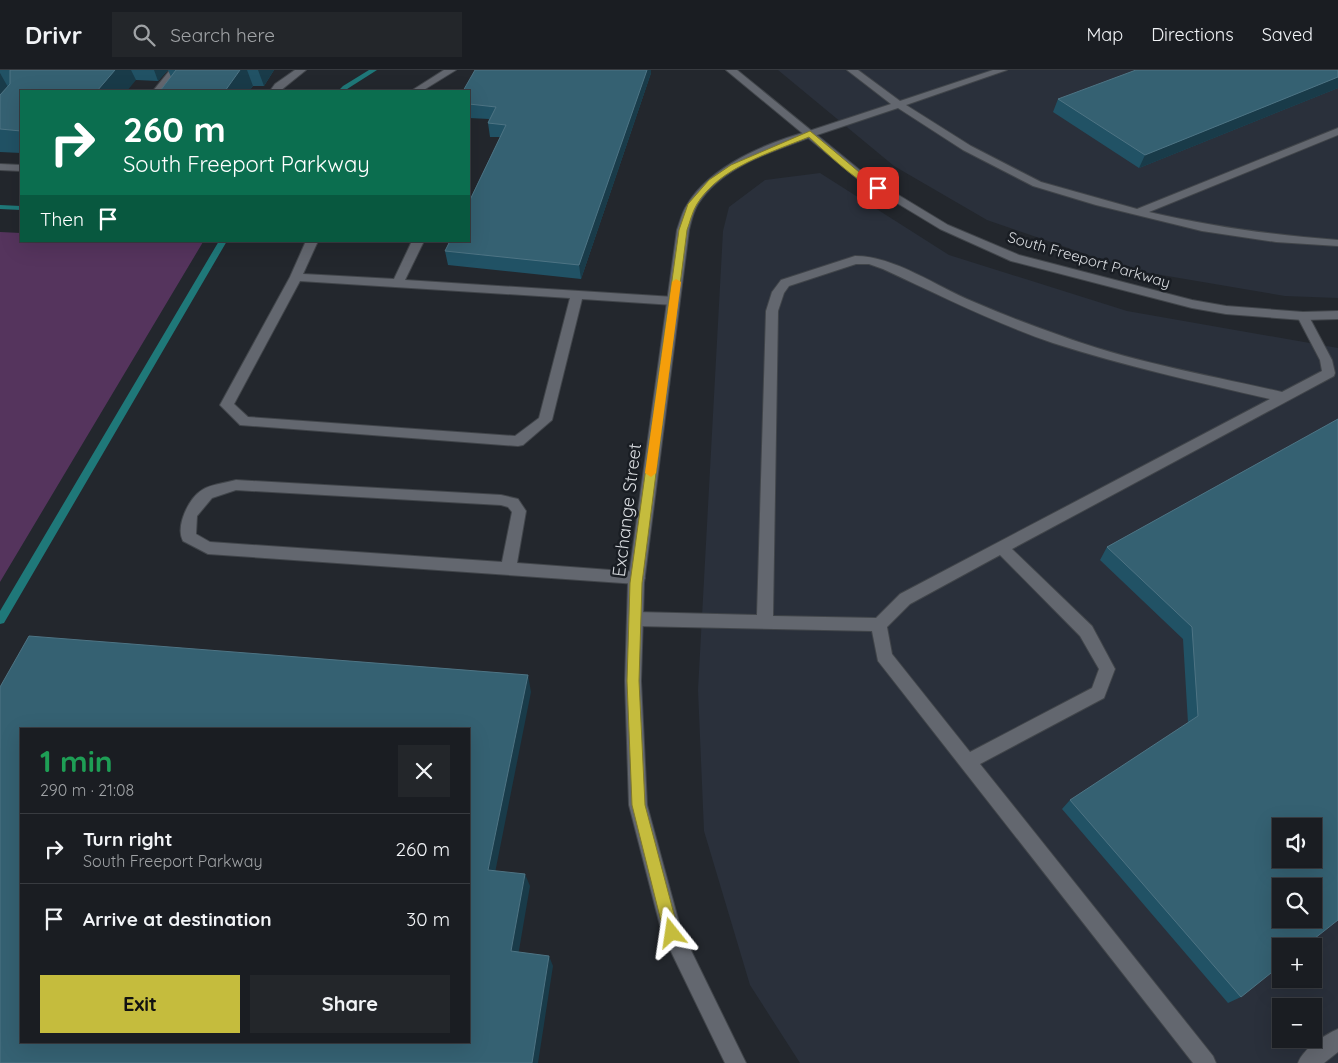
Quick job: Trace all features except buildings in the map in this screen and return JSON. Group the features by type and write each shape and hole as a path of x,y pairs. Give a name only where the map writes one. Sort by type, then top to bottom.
{"street":[{"path":"159,90 175,70"},
{"path":"276,90 278,86 301,70"},
{"path":"418,90 451,70"},
{"name":"South Freeport Parkway","path":"731,70 862,178 944,227 1015,258 1192,304 1226,310 1303,316"},
{"path":"852,70 898,104 967,148 1037,184 1202,228 1276,240 1338,243"},
{"name":"Exchange Street","path":"736,1063 672,933 638,805 633,681 637,578 683,230 692,204 712,182 734,166 810,134 1002,70"},
{"path":"1139,212 1338,130"},
{"path":"0,167 20,168"},
{"path":"312,242 296,277 227,405 245,422 518,441 546,420 577,295"},
{"path":"398,283 418,242"},
{"path":"765,622 772,311 778,292 785,283 855,260 870,260 887,266 969,306 1056,339 1131,362 1283,397"},
{"path":"296,277 674,301"},
{"path":"1303,316 1338,315"},
{"path":"1303,316 1338,324"},
{"path":"636,619 879,625 905,599 1001,546 1329,373 1326,360 1303,316"},
{"path":"508,569 519,511 513,503 501,500 236,485 208,494 190,515 188,537 208,548 508,569 637,578"},
{"path":"968,762 1098,692 1107,668 1086,631 1001,546"},
{"path":"879,625 884,656 1206,1063"},
{"path":"1308,1063 1338,1039"}],"shaded area":[{"path":"778,70 1338,70 1338,298 1285,296 1132,270 987,220 894,166"},
{"path":"820,173 949,255 1127,311 1338,348 1338,1063 800,1063 750,985 704,831 698,690 723,231 729,207 765,180"},
{"path":"0,232 20,233 20,242 203,242 0,582"}],"waterway":[{"path":"342,90 374,70"},
{"path":"0,207 20,208"},
{"path":"0,620 222,242"}],"slow traffic":[{"path":"651,473 676,282"}],"route":[{"path":"672,933 638,805 633,681 636,583 683,230 692,204 712,182 734,166 765,151 810,134 862,178 878,188"}]}
